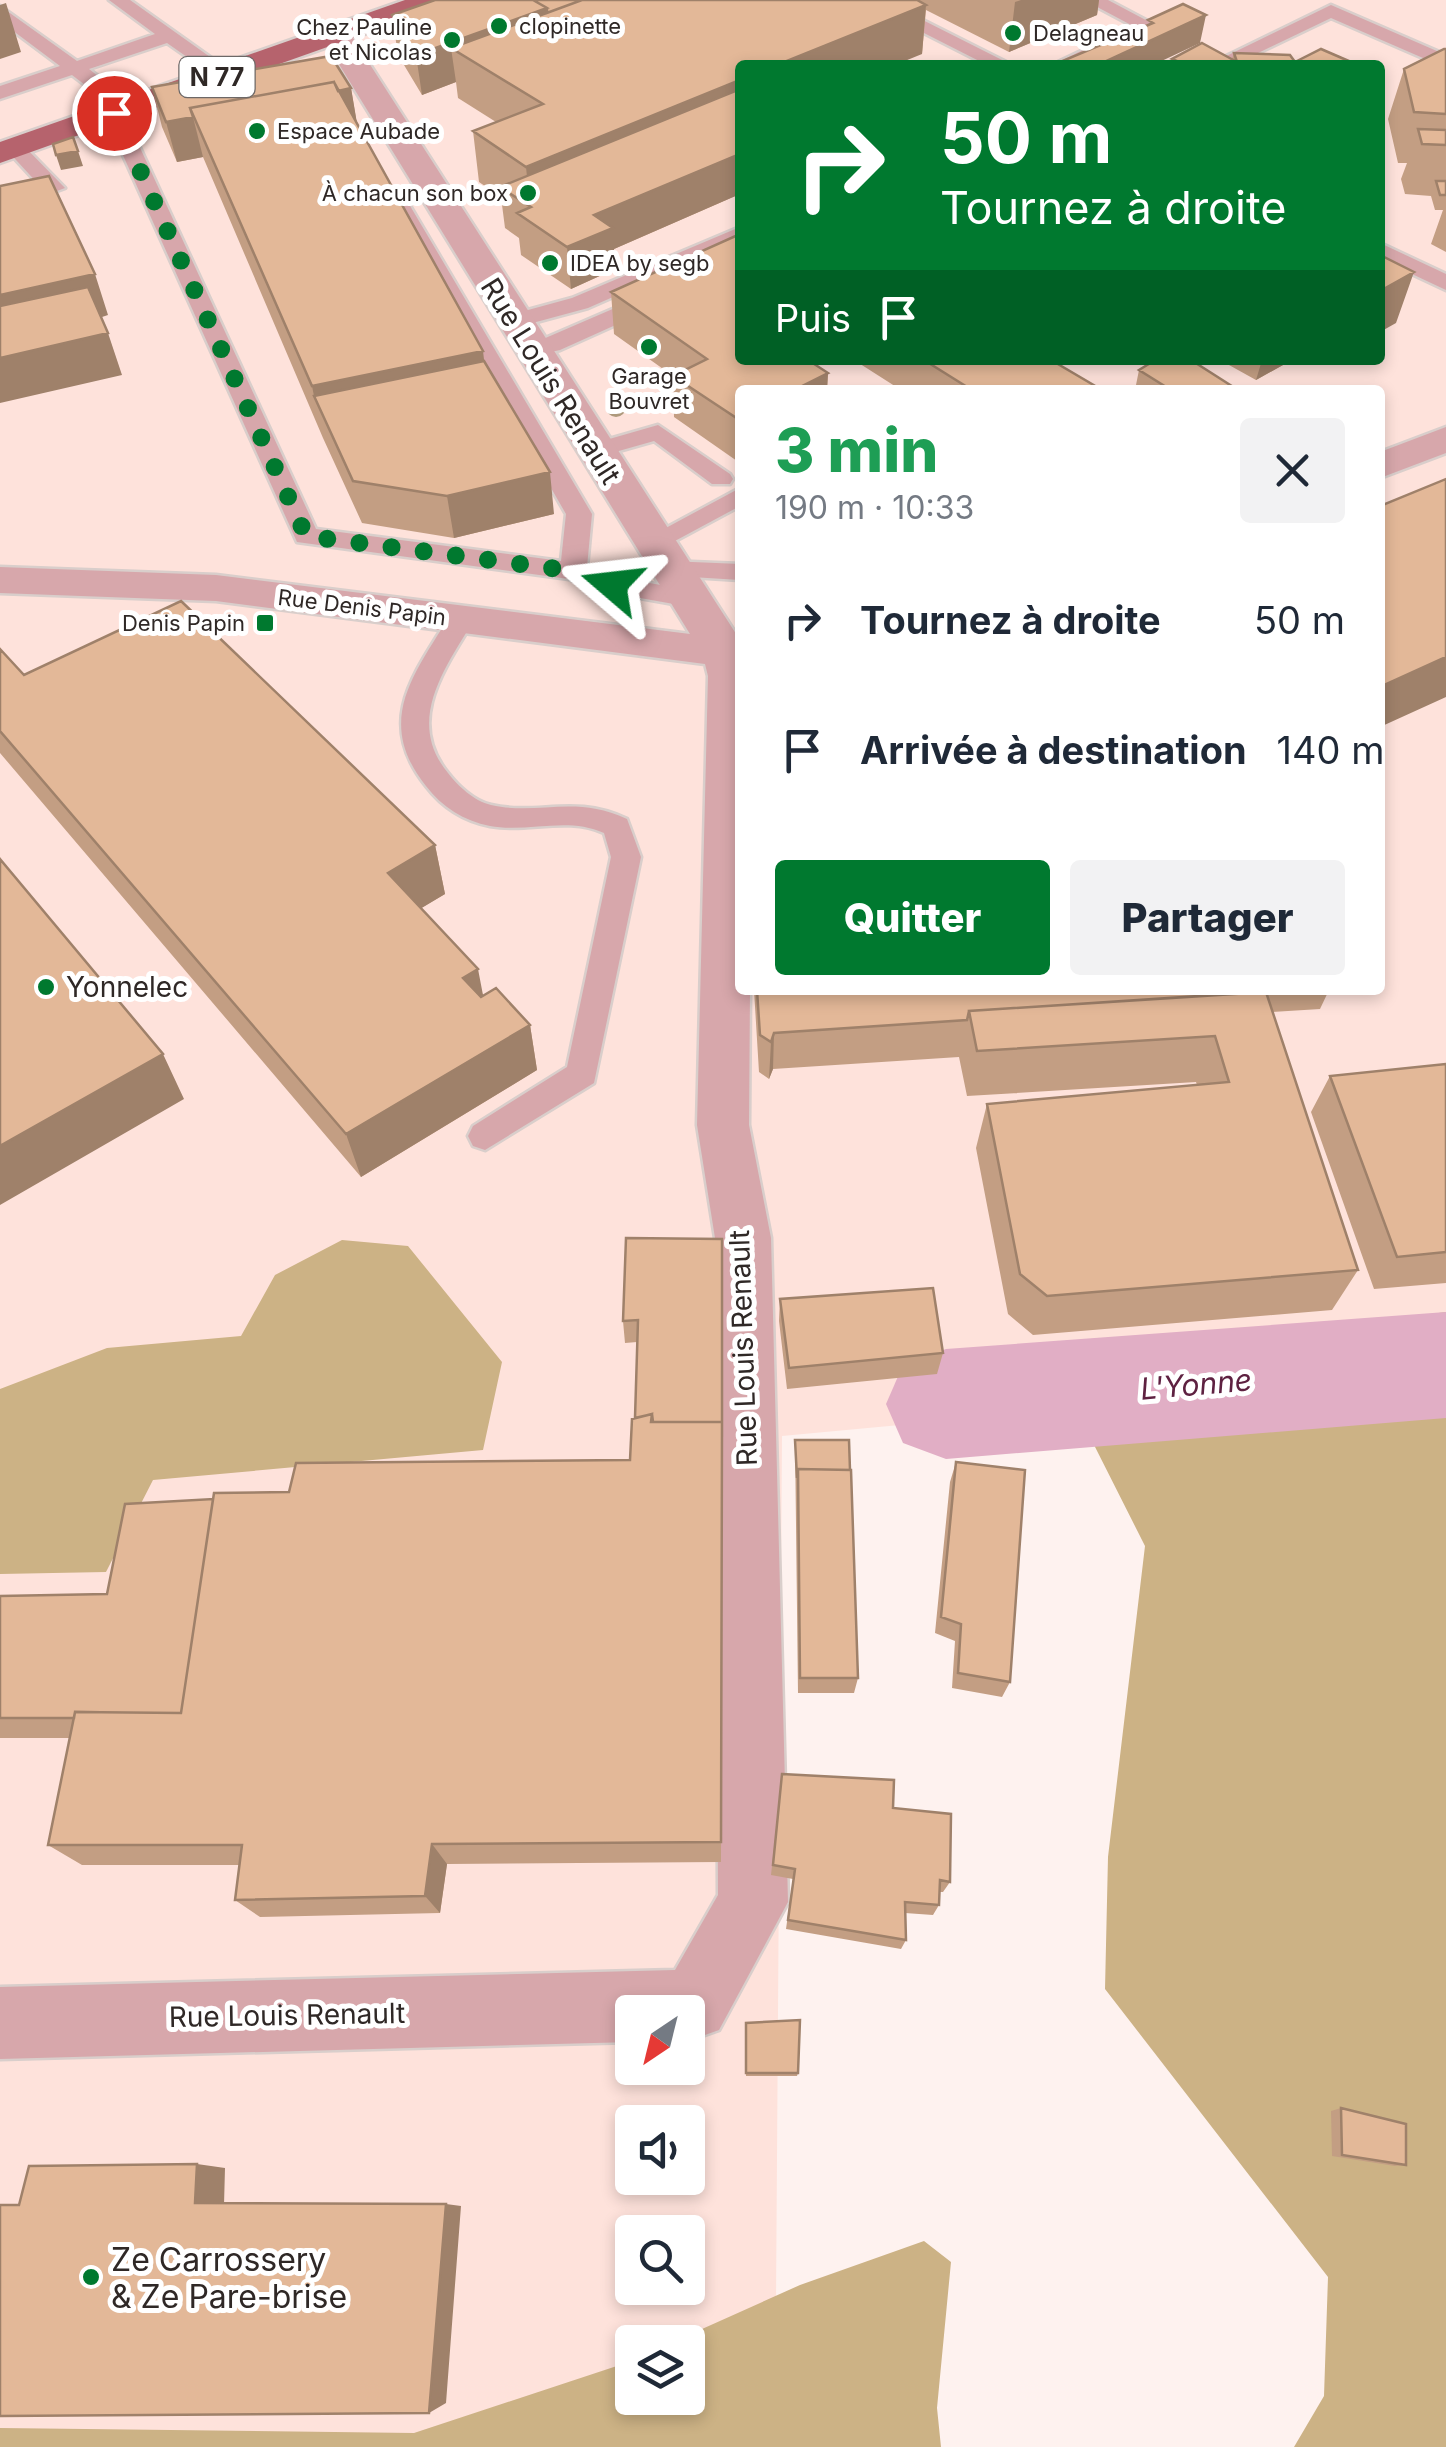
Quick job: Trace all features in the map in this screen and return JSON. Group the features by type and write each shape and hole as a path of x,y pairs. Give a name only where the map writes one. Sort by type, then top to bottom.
{"main road":[{"name":"N 77","path":"8,151 433,0"}],"street":[{"name":"Rue Louis Renault","path":"0,2022 694,2005 753,1902 743,1238 723,1125 734,732 732,654 668,569 336,35"},
{"path":"1385,464 1446,439"},
{"name":"Rue Denis Papin","path":"0,580 216,588 732,654"}],"lane":[{"path":"118,0 224,74"},
{"path":"868,0 992,60"},
{"path":"1073,60 1148,26 1093,0"},
{"path":"0,12 74,68 121,110 306,536 574,571 612,585 668,569 735,572"},
{"path":"1229,60 1331,12 1446,62"},
{"path":"0,93 169,36"},
{"path":"0,206 54,188 8,151"},
{"path":"430,186 394,196 578,514 574,571"},
{"path":"523,335 580,303 735,235"},
{"path":"1385,252 1446,283"},
{"path":"523,335 552,345 735,263"},
{"path":"594,451 658,432 730,488 668,569"},
{"path":"461,620 416,694 410,734 429,773 458,803 494,816 560,811 598,816 617,827 626,857 582,1074 485,1136"}],"shaded area":[{"path":"0,0 1446,0 1446,1374 782,1436 775,2447 51,2447 0,2440"},
{"path":"342,1240 408,1246 502,1362 483,1450 153,1480 106,1572 0,1574 0,1389 107,1348 241,1336 275,1275"},
{"path":"1446,1312 1446,2447 1294,2447 1324,2396 1328,2277 1105,1989 1108,1857 1145,1546 1088,1433 983,1353 1365,1323"},
{"path":"924,2241 951,2262 937,2408 941,2447 0,2447 0,2428 414,2433 615,2367 615,2415 705,2415 705,2328 800,2285"}],"building":[{"path":"435,0 533,0 547,8 416,55 392,15"},
{"path":"533,0 582,0 547,13 547,8"},
{"path":"582,0 917,0 926,5 789,60 735,60 735,82 526,167 473,131 543,104 451,48"},
{"path":"1183,4 1206,15 1109,60 1065,60 1153,23 1148,20"},
{"path":"1202,43 1233,60 1174,60"},
{"path":"1321,49 1346,60 1299,60"},
{"path":"1444,49 1446,114 1414,112 1404,69"},
{"path":"1234,53 1290,55 1294,60 1236,60"},
{"path":"331,56 351,88 338,91 334,82 190,108 193,117 166,122 152,87"},
{"path":"334,82 483,351 312,386 190,108"},
{"path":"735,91 735,156 594,215 613,228 567,247 517,213 531,207 500,187"},
{"path":"1418,129 1446,130 1446,145 1422,144"},
{"path":"73,137 78,151 56,155 53,144"},
{"path":"49,176 95,274 0,295 0,186"},
{"path":"1436,181 1446,181 1446,195 1440,195"},
{"path":"735,236 735,365 816,365 828,373 804,385 735,385 735,417 673,376 707,359 611,292"},
{"path":"1385,258 1414,272 1385,288"},
{"path":"88,287 108,333 0,358 0,306"},
{"path":"484,361 550,472 447,496 353,481 314,396"},
{"path":"932,365 1060,365 1094,385 964,385"},
{"path":"1147,365 1199,365 1230,385 1163,385 1139,370"},
{"path":"1446,479 1446,657 1385,685 1385,504"},
{"path":"181,601 435,845 388,873 478,969 463,978 481,997 496,988 530,1025 346,1134 0,731 0,649 24,675"},
{"name":"Yonnelec","path":"0,859 163,1054 0,1146"},
{"path":"757,995 1213,995 969,1011 967,1020 774,1033 771,1042 760,1035"},
{"path":"1267,995 1358,1270 1047,1296 1020,1274 987,1104 1229,1082 1215,1036 977,1051 969,1011"},
{"path":"1446,1064 1446,1252 1397,1257 1330,1076"},
{"path":"626,1238 722,1239 722,1422 653,1422 652,1414 635,1418 638,1320 623,1321"},
{"path":"933,1288 943,1353 789,1368 780,1299"},
{"path":"652,1414 651,1422 722,1422 721,1842 432,1844 425,1896 235,1900 242,1845 48,1845 75,1712 181,1713 214,1493 289,1492 296,1463 630,1460 632,1419"},
{"path":"795,1440 849,1440 850,1470 798,1469 797,1478"},
{"path":"956,1462 1025,1470 1010,1682 958,1673 961,1624 941,1617"},
{"path":"798,1469 851,1470 858,1678 800,1678"},
{"path":"213,1499 181,1713 75,1712 74,1718 0,1718 0,1596 107,1594 125,1504"},
{"path":"782,1774 894,1780 893,1808 951,1814 950,1882 940,1880 939,1905 905,1902 906,1940 788,1920 795,1869 773,1865"},
{"path":"800,2020 798,2073 746,2073 746,2023"},
{"path":"1341,2108 1406,2124 1406,2165 1342,2155"},
{"path":"197,2164 195,2203 446,2204 429,2413 0,2416 0,2205 19,2205 29,2166"}],"waterway":[{"name":"L'Yonne","path":"946,1404 1446,1365"}],"place":[{"name":"clopinette","path":"499,26"},
{"name":"Delagneau","path":"1013,33"},
{"name":"Chez Pauline et Nicolas","path":"452,40"},
{"name":"Espace Aubade","path":"257,131"},
{"name":"À chacun son box","path":"528,193"},
{"name":"IDEA by segb","path":"550,263"},
{"name":"Garage Bouvret","path":"649,347"},
{"name":"Denis Papin","path":"265,623"},
{"name":"Yonnelec","path":"46,987"},
{"name":"Ze Carrossery & Ze Pare-brise","path":"91,2277"}],"route":[{"path":"114,113 268,443 306,536 574,571 612,585"}]}
